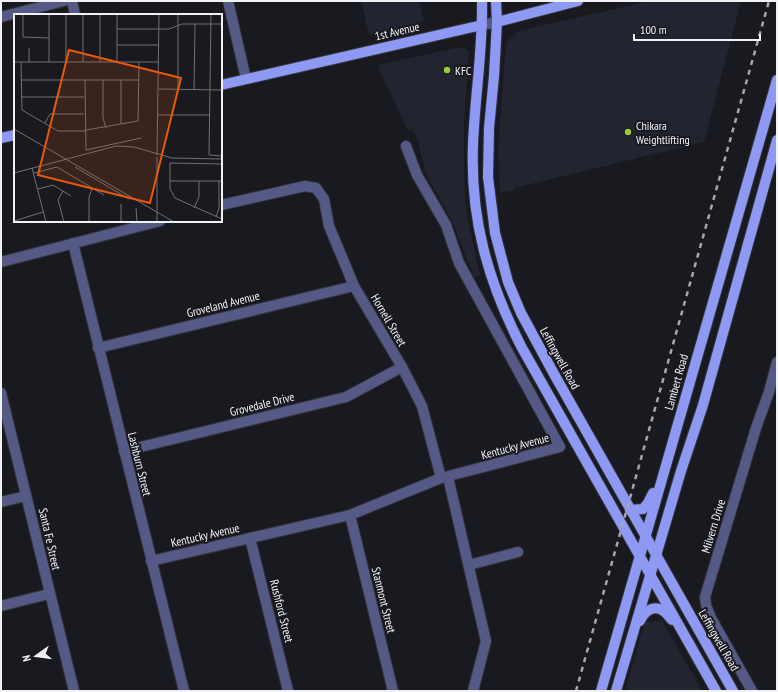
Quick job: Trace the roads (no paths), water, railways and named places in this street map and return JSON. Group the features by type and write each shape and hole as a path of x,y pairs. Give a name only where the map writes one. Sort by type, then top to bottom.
{"main road":[{"path":"482,1 482,25 473,144 473,171 479,227 492,280 503,310 522,348 716,691"},
{"name":"Leffingwell Road","path":"496,1 497,22 489,128 488,177 495,232 504,268 521,313 529,329 733,691"},
{"name":"1st Avenue","path":"497,22 578,1"},
{"name":"1st Avenue","path":"222,85 482,25"},
{"name":"Lambert Road","path":"601,691 777,80"},
{"path":"1,138 14,135"},
{"path":"616,691 681,471 703,405 777,140"},
{"path":"630,510 643,509 648,503 665,468"},
{"path":"629,651 643,615 651,609 663,611 682,632"}],"street":[{"path":"1,17 64,1"},
{"path":"72,1 75,14"},
{"path":"228,1 246,79"},
{"name":"1st Avenue","path":"482,25 497,22"},
{"name":"Kentucky Avenue","path":"152,561 350,515 444,477 560,447 459,263 446,225 417,175 406,146"},
{"name":"Hornell Street","path":"222,205 305,186 316,188 324,199 329,226 354,286 402,367 422,406 444,477 469,565 486,641 473,691"},
{"path":"1,262 156,222"},
{"name":"Lashburn Street","path":"73,243 184,691"},
{"name":"Groveland Avenue","path":"98,348 354,286"},
{"name":"Milvern Drive","path":"752,691 711,618 706,605 705,597 777,362"},
{"name":"Grovedale Drive","path":"124,451 346,397 402,367"},
{"name":"Santa Fe Street","path":"1,394 74,691"},
{"path":"1,502 26,496"},
{"name":"Stanmont Street","path":"350,515 393,691"},
{"name":"Rushford Street","path":"250,538 288,691"},
{"path":"469,565 518,552"},
{"path":"1,606 49,594"}],"railway":[{"path":"576,691 769,1"}],"place":[{"name":"KFC","path":"447,70"},
{"name":"Chikara Weightlifting","path":"628,132"}]}
